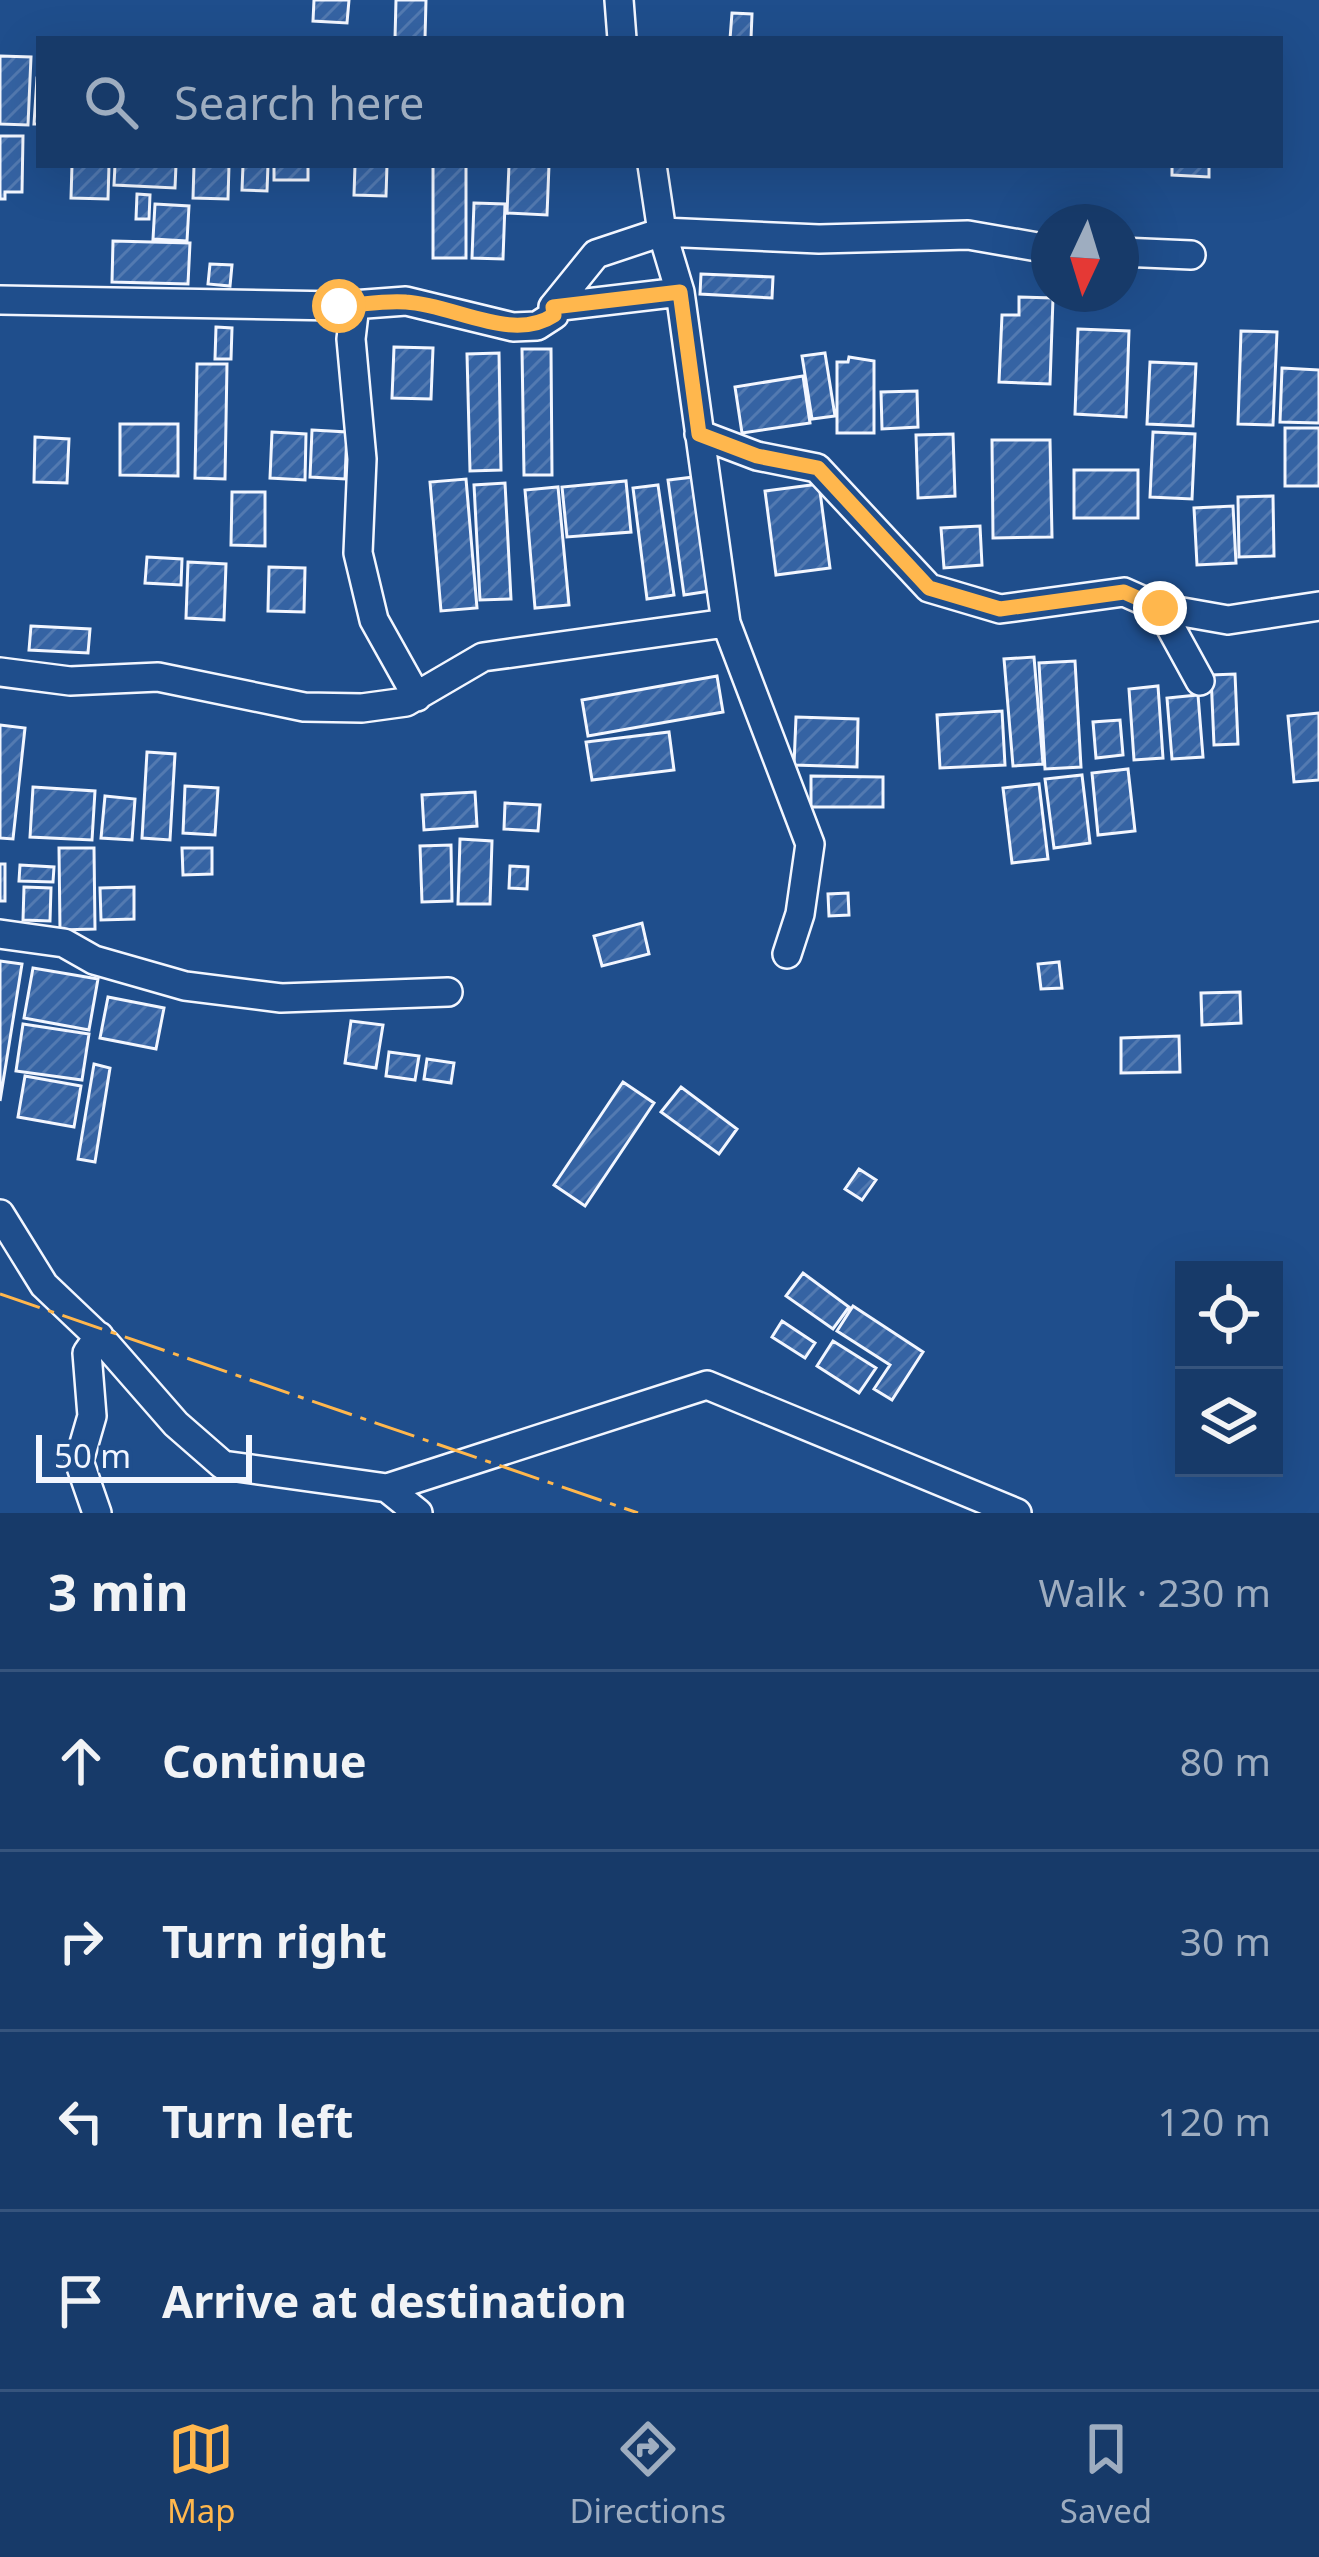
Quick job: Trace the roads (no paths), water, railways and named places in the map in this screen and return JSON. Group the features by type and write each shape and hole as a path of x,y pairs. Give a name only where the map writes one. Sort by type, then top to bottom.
{"street":[{"path":"619,0 622,36"},
{"path":"652,168 662,232 680,292 726,623 810,844 800,914 787,954"},
{"path":"0,300 406,302 513,327 537,326 554,315 553,307 596,254 662,232 819,239 968,236 1031,246"},
{"path":"1139,253 1191,255"},
{"path":"553,307 680,292"},
{"path":"355,305 352,339 362,459 358,553 374,620 417,697"},
{"path":"699,434 757,456 818,468 929,588 1000,609 1124,592 1160,608 1228,620 1319,606"},
{"path":"1160,608 1200,681"},
{"path":"0,672 70,681 158,677 304,707 362,708 417,697 483,657 503,652 726,623"},
{"path":"0,934 64,943 94,960 185,986 281,998 448,992"},
{"path":"0,1214 44,1285 99,1336 176,1424 223,1465 387,1488 707,1385 1017,1513"},
{"path":"97,1513 80,1461 92,1416 87,1353 99,1336"},
{"path":"387,1488 418,1513"}]}
